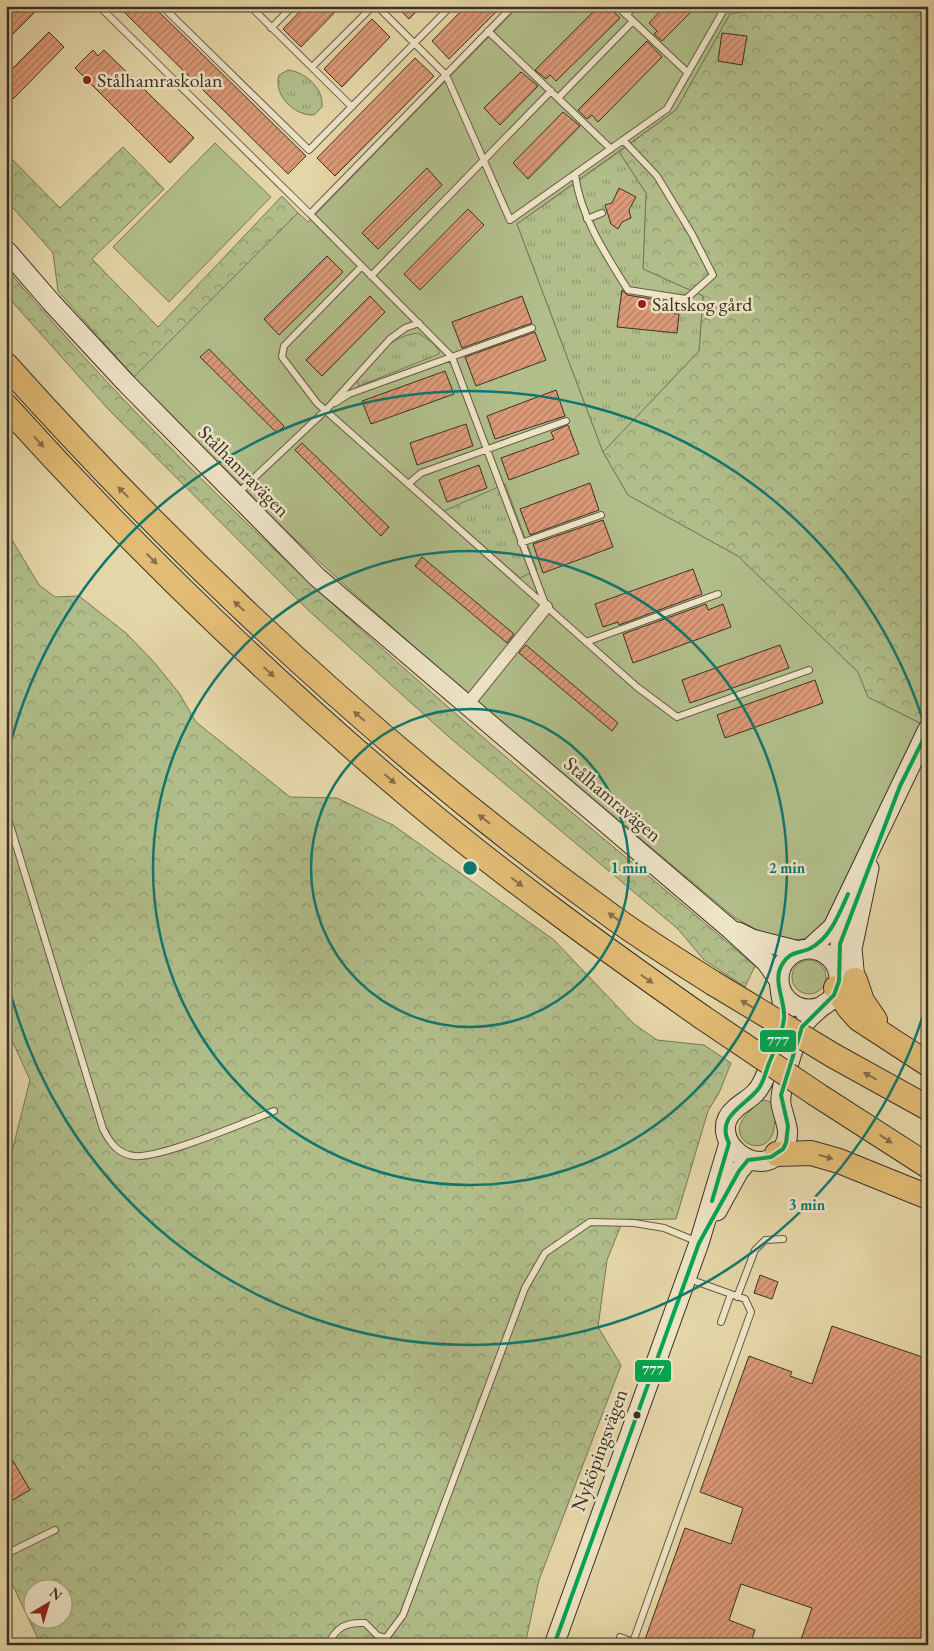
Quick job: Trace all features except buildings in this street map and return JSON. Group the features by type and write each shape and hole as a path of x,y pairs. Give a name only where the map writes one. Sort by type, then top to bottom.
{"highway":[{"path":"6,366 83,451 212,581 332,693 434,780 522,850 616,919 713,983 834,1056 928,1108"},
{"path":"6,406 66,472 192,600 314,713 415,801 501,870 600,945 816,1094 928,1166"},
{"path":"839,985 849,1008 859,1019 928,1064"},
{"path":"777,1154 811,1153 839,1161 928,1197"}],"main road":[{"name":"Stålhamravägen","path":"6,250 50,302 317,577 729,928 766,962 779,983"},
{"path":"839,985 813,1009 797,1007 784,996 779,983 782,964 787,957 804,950 833,927 928,730"},
{"path":"729,1143 738,1156 748,1160 765,1161 777,1154 786,1142 788,1125 781,1105 784,1082 802,1027 839,985 852,949 869,868 900,786"},
{"name":"Stålhamravägen","path":"729,928 752,939 804,950"},
{"path":"804,950 826,954 839,985"},
{"name":"Nyköpingsvägen","path":"554,1645 699,1243 729,1143 725,1135 726,1127 732,1112 759,1088 772,1058 784,1019 779,983"},
{"name":"Nyköpingsvägen","path":"699,1243 739,1171 748,1160"}],"street":[{"path":"468,705 546,607"}],"lane":[{"path":"99,6 452,357 546,607"},
{"path":"162,6 310,150 451,6"},
{"path":"250,6 352,107"},
{"path":"272,28 293,6"},
{"path":"312,67 373,6"},
{"path":"377,6 446,75 510,220 667,109 723,8"},
{"path":"310,214 513,6"},
{"path":"617,6 688,74"},
{"path":"626,15 635,6"},
{"path":"558,98 633,22"},
{"path":"488,31 611,149"},
{"path":"371,276 551,91"},
{"path":"575,174 577,190 587,219 628,290 686,299 713,275 692,234 657,176 623,140"},
{"path":"587,219 602,213"},
{"path":"361,267 284,346 282,357 317,403 637,687 676,716 809,670"},
{"path":"236,495 326,410 390,339 405,328 420,324"},
{"path":"326,410 349,394 532,328"},
{"path":"408,484 421,473 566,421"},
{"path":"521,543 601,515"},
{"path":"586,642 718,594"},
{"path":"6,812 103,1129 109,1141 128,1155 151,1155 274,1112"},
{"path":"328,1645 339,1627 351,1622 365,1623 386,1641 403,1615 525,1288 545,1253 590,1222 634,1223 659,1228 699,1243"},
{"path":"721,1322 755,1250 765,1240 783,1239"},
{"path":"620,1637 633,1642 751,1312 745,1300 685,1278"},
{"path":"6,1554 55,1530"}],"green space":[{"path":"519,6 723,6 730,14 676,110 517,224 603,452 628,495 738,556 858,672 868,697 924,725 856,856 828,924 810,938 794,940 772,938 735,918 494,716 375,612 259,505 134,377 298,213 308,222"},
{"path":"780,6 928,6 928,714 924,725 868,697 858,672 738,556 628,495 603,452 699,351 703,296 643,269 646,193 619,152 676,110 730,14"},
{"path":"288,70 301,74 317,87 322,100 322,107 314,115 299,112 282,97 278,83 279,75"},
{"path":"215,143 271,197 169,302 113,247"},
{"path":"123,147 164,189 92,259 158,327 282,196 298,213 134,377 58,291 53,253 6,200 6,153 60,208"},
{"name":"Saltskog gård","path":"619,152 646,193 643,269 703,296 699,351 603,452 517,224"},
{"path":"6,268 58,328 166,444 280,555 397,662 493,746 755,966 745,987 703,959 678,929 449,737 306,608 109,410 6,295"},
{"path":"418,333 433,343 439,354 359,386 357,379 383,349 398,339"},
{"path":"505,484 537,570 520,578 444,511"},
{"path":"6,530 39,585 55,597 79,596 126,633 153,661 179,693 196,722 290,797 337,798 393,825 554,940 634,1024 657,1040 704,1045 731,1063 719,1093 708,1111 676,1219 623,1220 607,1260 598,1327 621,1365 539,1580 525,1645 41,1645 33,1628 72,1628 72,1578 22,1578 22,1605 6,1571 6,1175 30,1080 6,1027"},
{"path":"809,960 816,961 821,965 825,970 825,984 821,989 816,993 809,994 802,993 797,989 793,984 792,977 793,970 797,965 802,961"},
{"path":"764,1100 771,1102 776,1114 770,1139 764,1144 756,1146 748,1144 742,1139 740,1131 741,1122 757,1103"}],"transit line":[{"name":"777","path":"554,1645 699,1243 739,1171 748,1160 771,1157 783,1149 786,1143 788,1126 781,1095 802,1027 834,995 839,981 840,944 900,786 928,730"},
{"name":"777","path":"712,1201 729,1143 726,1134 729,1118 761,1085 782,1030 784,1012 778,976 783,963 789,956 809,949 823,939 833,925 848,894"}],"place":[{"name":"Stålhamraskolan","path":"87,80"},
{"name":"Saltskog gård","path":"642,304"}]}
